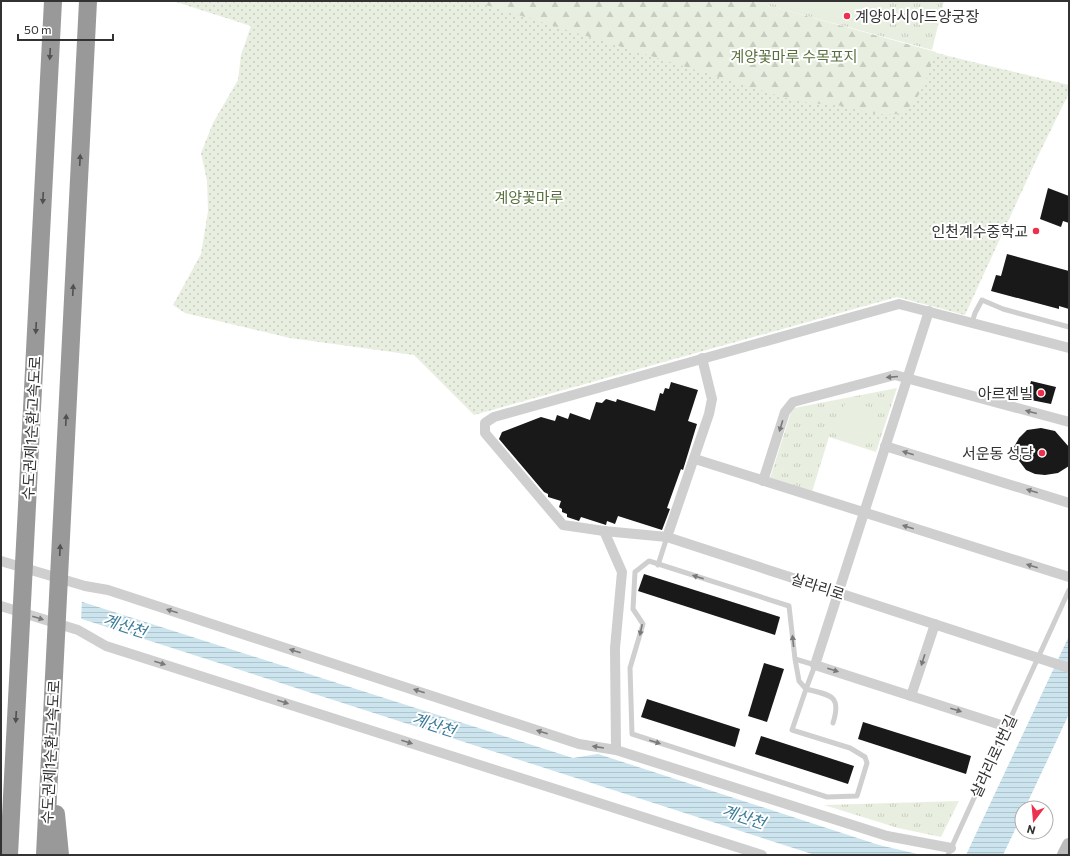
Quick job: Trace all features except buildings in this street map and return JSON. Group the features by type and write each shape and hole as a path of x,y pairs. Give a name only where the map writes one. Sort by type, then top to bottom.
{"highway":[{"name":"수도권제1순환고속도로","path":"9,855 53,1"},
{"name":"수도권제1순환고속도로","path":"45,855 88,1"},
{"path":"50,760 60,855"}],"main road":[{"path":"1064,855 1069,845"}],"street":[{"path":"667,537 710,414 712,399 702,358 899,304 1069,348"},
{"path":"929,311 815,665 1007,727"},
{"name":"살라리로","path":"702,358 494,417 485,423 485,432 563,525 604,531 667,537 1069,668"},
{"path":"764,481 785,412 793,402 895,375 1069,422"},
{"path":"885,446 1069,503"},
{"path":"694,460 1069,577"},
{"path":"604,531 622,572 615,648 616,750"},
{"path":"1,561 85,586 108,590 579,744 616,750 887,836 949,851"},
{"path":"1,606 78,630 106,646 762,855"},
{"path":"911,696 935,624"}],"lane":[{"path":"972,323 975,313 982,300 1003,309 1069,327"},
{"path":"658,564 667,537"},
{"path":"795,659 815,665 806,689 792,730 852,749 865,756 867,763 857,796 827,796 632,734 630,668 643,624 633,609 635,572 649,562 789,606 795,659 799,681 806,689 831,696 836,702 837,710 833,723"},
{"name":"살라리로1번길","path":"949,851 1007,727 1043,659 1069,590"}],"green space":[{"name":"계양꽃마루","path":"173,1 752,1 948,56 1069,85 1069,93 1038,156 965,315 897,297 474,415 414,355 290,338 185,313 173,305 201,254 208,211 207,181 201,153 213,123 238,80 241,55 251,26"},
{"name":"계양꽃마루 수목포지","path":"473,1 752,1 936,52 928,76 911,106 898,114 890,115 835,105 793,100"},
{"path":"752,1 944,1 932,50"},
{"name":"계양아시아드양궁장","path":"762,1 880,1 872,31"},
{"path":"897,388 876,452 829,437 812,492 770,478 791,412 794,408"},
{"path":"846,400 879,410 868,445 836,435"},
{"path":"959,801 941,837 898,828 824,805"}],"water":[{"name":"계산천","path":"1,576 573,758 598,754 879,845 922,855 815,855 1,593"},
{"path":"1069,636 1069,714 1029,800 1014,800 1014,832 1003,855 966,855"}],"pier":[{"path":"1,574 82,599 81,621 1,595"}],"place":[{"name":"계양아시아드양궁장","path":"847,16"},
{"name":"인천계수중학교","path":"1036,231"},
{"name":"아르젠빌","path":"1041,393"},
{"name":"서운동 성당","path":"1042,453"}]}
